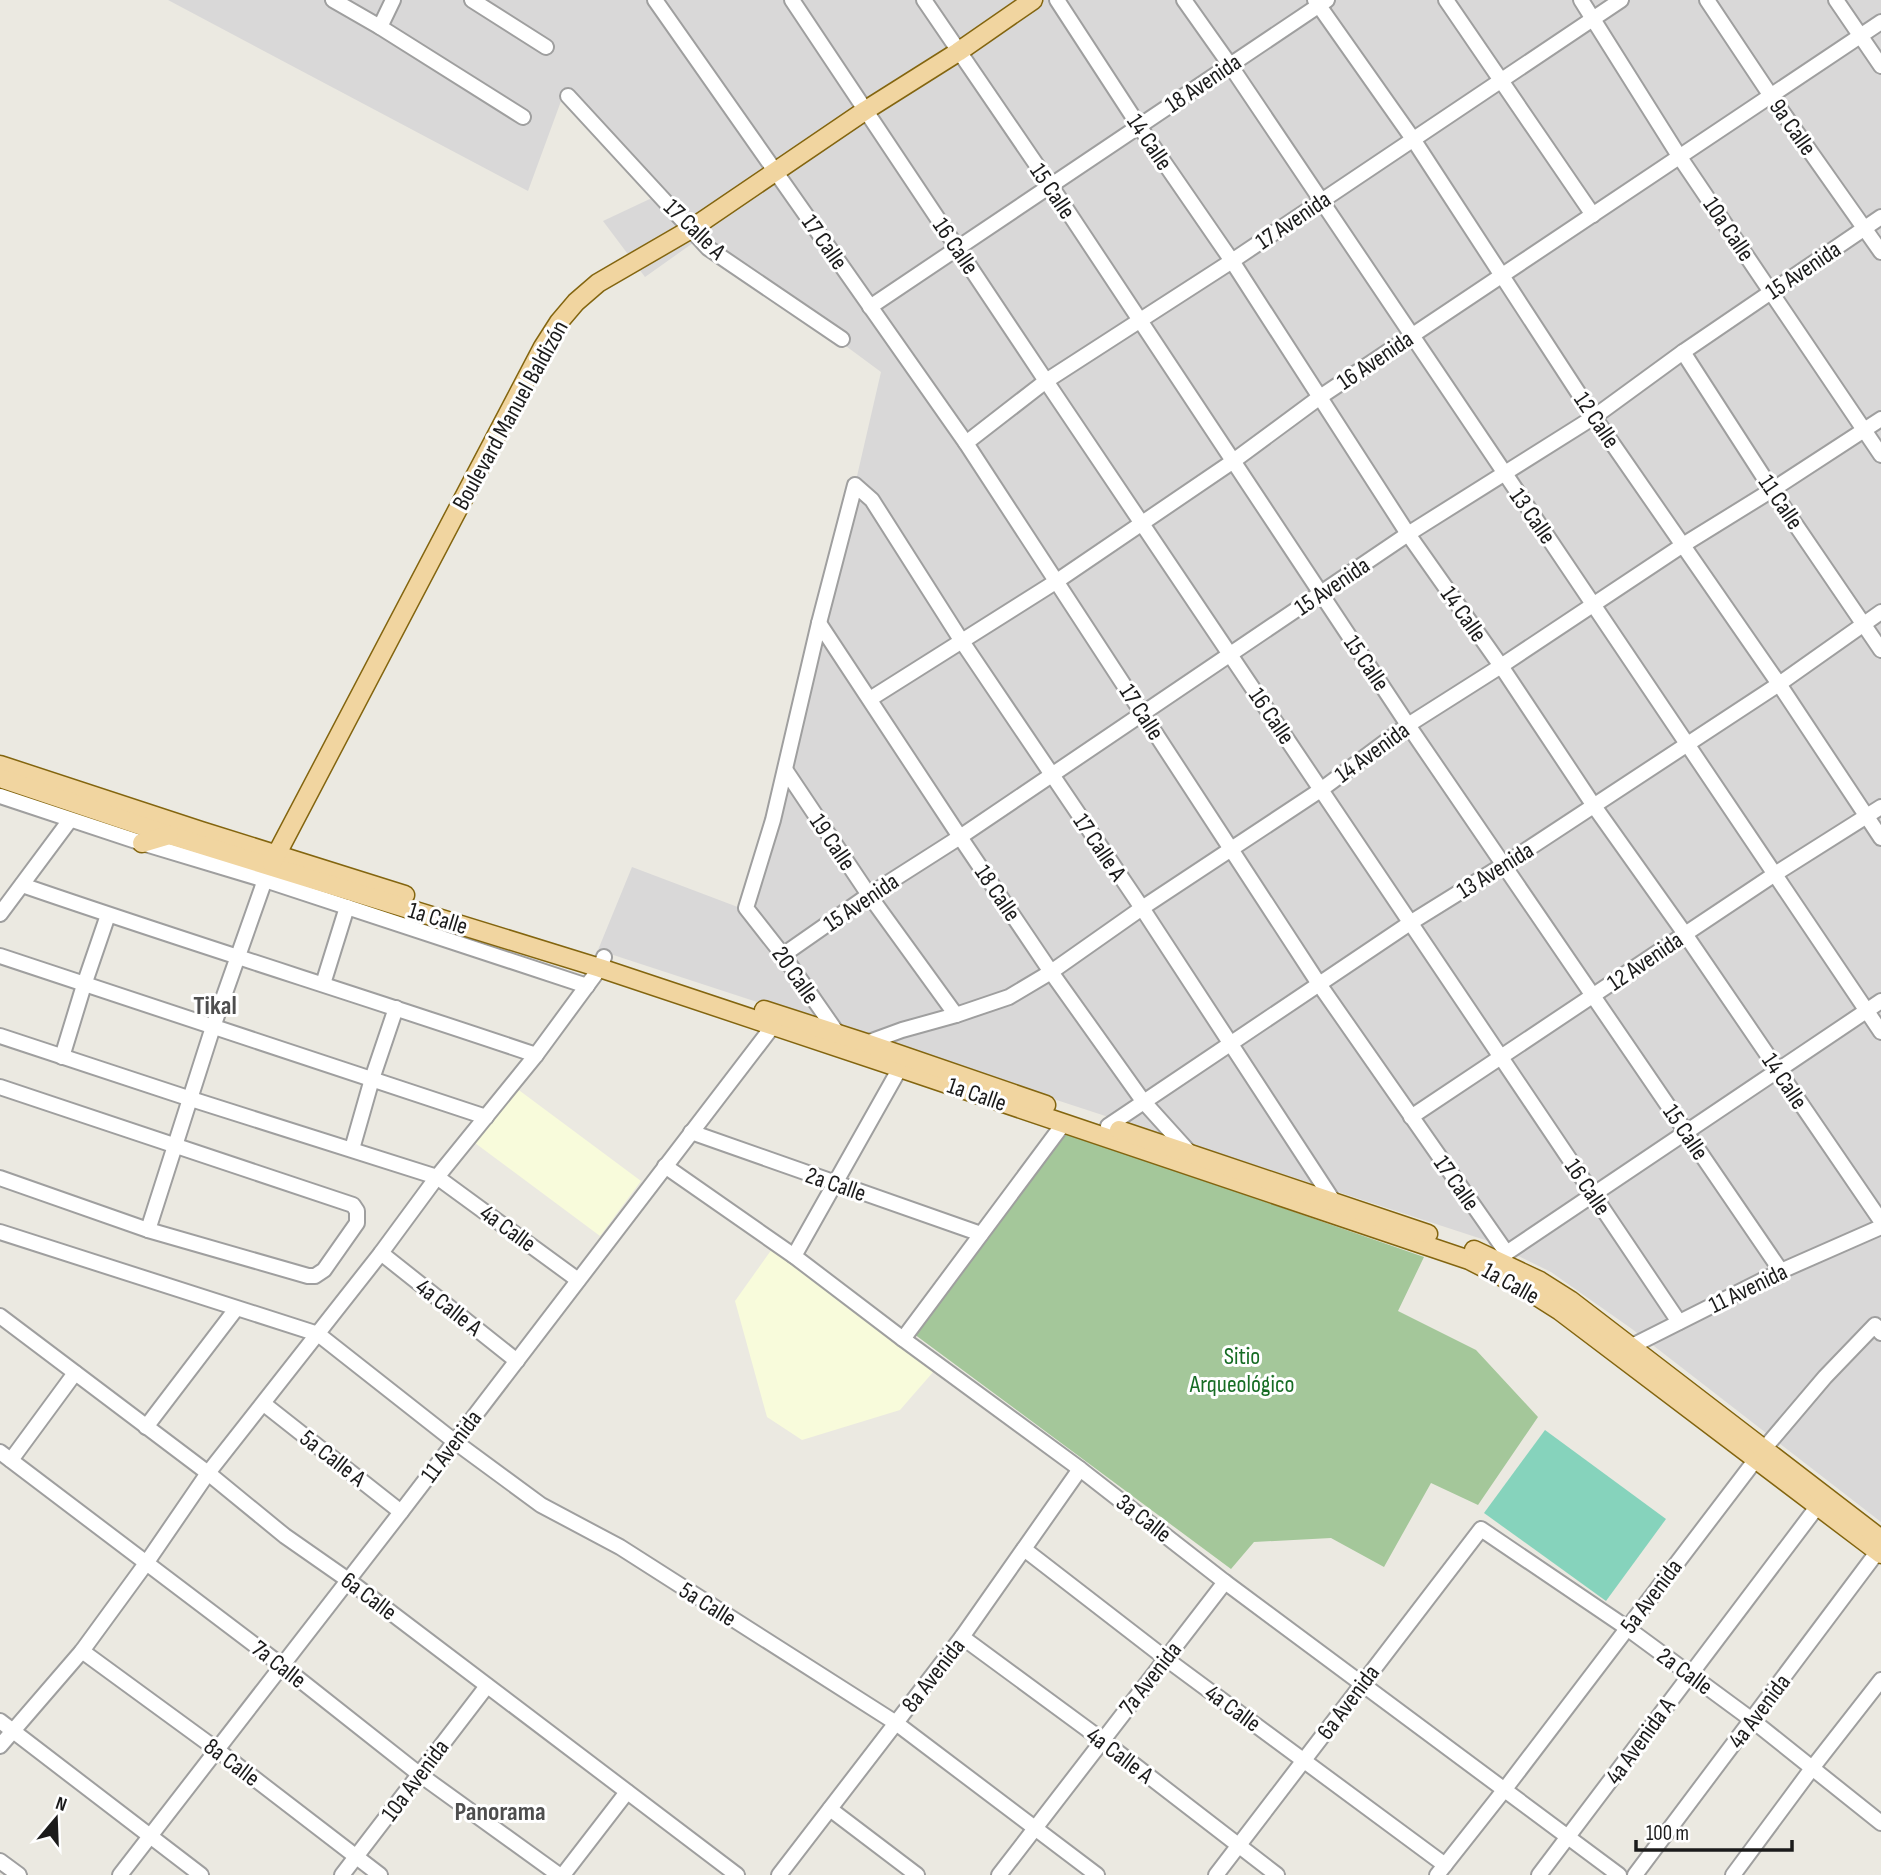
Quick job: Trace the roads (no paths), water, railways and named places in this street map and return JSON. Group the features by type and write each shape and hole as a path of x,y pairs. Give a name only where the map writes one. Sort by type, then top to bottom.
{"main road":[{"name":"Boulevard Manuel Baldizón","path":"271,867 543,347 576,302 598,283 691,229 1032,0"},
{"name":"1a Calle","path":"0,765 200,837 271,867 602,963 775,1020 900,1068 1063,1123 1333,1208 1471,1255 1626,1352"},
{"name":"1a Calle","path":"0,778 169,835 200,837"},
{"path":"142,843 169,835"},
{"name":"1a Calle","path":"839,1043 866,1043 1190,1153 1333,1208"},
{"name":"1a Calle","path":"1471,1255 1501,1256 1550,1287 1626,1352 1880,1548"},
{"name":"1a Calle","path":"1759,1455 1817,1507 1880,1548"}],"street":[{"path":"333,0 523,117"},
{"path":"380,27 393,0"},
{"path":"472,0 546,47"},
{"path":"655,0 776,173"},
{"path":"792,0 866,110"},
{"path":"924,0 958,52"},
{"name":"14 Calle","path":"1057,0 1232,261 1408,534 1685,934 1881,1224"},
{"name":"13 Calle","path":"1184,0 1881,1032"},
{"path":"1446,0 1593,215"},
{"name":"10a Calle","path":"1581,0 1679,156 1881,455"},
{"name":"17 Avenida","path":"966,443 1046,381 1140,322 1621,0"},
{"name":"9a Calle","path":"1707,0 1881,252"},
{"path":"1836,0 1881,66"},
{"name":"18 Avenida","path":"870,307 1320,2"},
{"name":"12 Calle","path":"1320,2 1413,139 1594,417 1779,684 1881,838"},
{"name":"16 Avenida","path":"870,699 1057,581 1232,462 1320,397 1881,22"},
{"name":"15 Calle","path":"958,52 1051,186 1408,725 1781,1271"},
{"name":"17 Calle A","path":"568,96 709,248 842,339"},
{"name":"16 Calle","path":"866,110 1679,1322"},
{"name":"17 Calle","path":"776,173 966,443 1231,850 1411,1116 1501,1256"},
{"name":"15 Avenida","path":"783,955 1408,534 1594,417 1683,352 1881,217"},
{"name":"11 Calle","path":"1683,352 1772,490 1881,650"},
{"name":"14 Avenida","path":"866,1043 1009,997 1051,972 1142,908 1322,789 1408,725 1881,419"},
{"name":"17 Calle A","path":"819,623 855,485 872,500 961,640 1232,1044 1333,1208"},
{"name":"13 Avenida","path":"1108,1126 1410,923 1505,864 1779,684 1881,612"},
{"path":"786,771 819,623"},
{"name":"18 Calle","path":"819,623 1051,972 1143,1101 1190,1153"},
{"name":"19 Calle","path":"786,771 869,895 956,1015"},
{"name":"20 Calle","path":"786,771 746,908 783,955 839,1043"},
{"name":"1a Calle","path":"0,796 142,843 271,867 347,907 587,986"},
{"name":"12 Avenida","path":"1411,1116 1775,874 1881,807"},
{"path":"0,914 70,820"},
{"path":"148,1230 213,1027 271,867"},
{"path":"22,885 536,1055"},
{"path":"323,984 347,907"},
{"path":"62,1057 108,915"},
{"path":"0,956 486,1117"},
{"path":"0,1746 82,1651 208,1474 318,1335 437,1177 536,1055 602,963"},
{"path":"1501,1256 1881,1001"},
{"path":"352,1149 396,1008"},
{"name":"11 Avenida","path":"120,1875 517,1361 775,1020"},
{"name":"4a Calle","path":"0,1036 191,1100 437,1177 578,1280"},
{"path":"794,1256 900,1068"},
{"path":"0,1087 353,1205 357,1211 357,1223 324,1270 315,1276 308,1276 148,1230 0,1178"},
{"path":"903,1339 1063,1123"},
{"name":"2a Calle","path":"691,1132 981,1234"},
{"name":"3a Calle","path":"665,1166 794,1256 1619,1875"},
{"name":"11 Avenida","path":"1626,1352 1679,1322 1881,1224"},
{"path":"0,1232 318,1335"},
{"name":"4a Calle A","path":"381,1253 517,1361"},
{"path":"146,1427 236,1309"},
{"name":"6a Calle","path":"0,1316 285,1536 348,1580 737,1875"},
{"name":"5a Avenida","path":"1441,1870 1759,1455 1825,1377 1878,1329"},
{"name":"5a Calle","path":"318,1335 454,1441 541,1504 620,1548 896,1723 1097,1875"},
{"path":"5,1456 75,1373"},
{"name":"5a Calle A","path":"264,1404 401,1512"},
{"name":"7a Calle","path":"5,1456 147,1562 419,1774 561,1875"},
{"name":"8a Avenida","path":"779,1875 962,1637 1080,1469"},
{"name":"4a Avenida A","path":"1539,1875 1817,1507"},
{"name":"2a Calle","path":"1481,1529 1627,1628 1752,1720 1881,1823"},
{"name":"6a Avenida","path":"1216,1875 1481,1529"},
{"name":"4a Avenida","path":"1636,1875 1880,1548"},
{"name":"4a Calle","path":"1024,1549 1165,1658 1304,1760 1441,1870"},
{"name":"7a Avenida","path":"999,1875 1225,1582"},
{"name":"4a Calle A","path":"962,1637 1102,1740 1277,1875"},
{"name":"8a Calle","path":"82,1651 216,1749 380,1875"},
{"path":"1733,1875 1881,1680"},
{"name":"10a Avenida","path":"342,1875 487,1686"},
{"path":"0,1721 201,1875"},
{"path":"561,1875 627,1792"},
{"path":"831,1809 917,1875"},
{"path":"0,1861 19,1875"}],"district":[{"name":"Tikal","path":"215,1005"},
{"name":"Panorama","path":"500,1811"}],"park label":[{"name":"Sitio Arqueológico","path":"1242,1370"}]}
